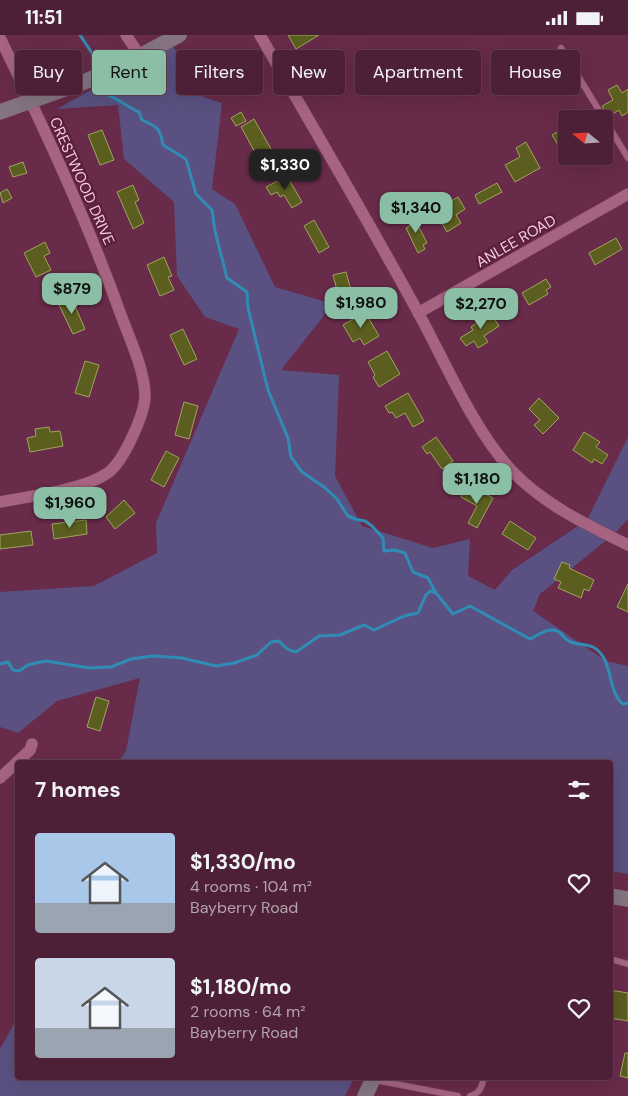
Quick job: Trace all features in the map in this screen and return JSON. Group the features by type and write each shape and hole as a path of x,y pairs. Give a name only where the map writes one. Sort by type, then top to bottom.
{"street":[{"path":"126,35 136,50"},
{"path":"151,50 179,35"},
{"path":"260,35 418,313 483,433 511,470 557,507 628,545"},
{"name":"CRESTWOOD DRIVE","path":"0,38 32,102 105,271 139,367 145,397 136,426 124,453 108,473 84,485 0,502"},
{"path":"0,112 32,102 92,78"},
{"name":"ANLEE ROAD","path":"418,313 628,194"},
{"path":"19,760 30,750 32,744"},
{"path":"0,777 15,764"},
{"path":"613,896 628,899"},
{"path":"365,1096 372,1080"}],"lane":[{"path":"561,48 628,158"},
{"path":"613,960 628,964"},
{"path":"382,1080 458,1096"},
{"path":"470,1096 481,1088 483,1080"}],"shaded area":[{"path":"173,44 176,52 176,95 198,95 222,103 212,189 235,204 275,287 333,304 281,370 339,375 335,476 362,526 433,548 470,539 468,576 495,590 512,570 587,520 628,437 628,519 614,534 540,594 533,611 606,661 628,666 628,874 613,872 613,760 119,760 126,751 140,678 57,701 18,733 0,727 0,592 94,586 157,553 156,523 239,329 205,317 177,276 174,202 124,159 118,105 57,109 92,89 92,95 166,95 166,50 162,50"},
{"path":"15,1022 15,1080 353,1080 345,1096 0,1096 0,1049"}],"building":[{"path":"288,35 319,35 296,49"},
{"path":"617,85 622,93 628,89 628,112 622,116 619,110 613,114 613,110 604,110 602,106 613,100 608,90"},
{"path":"241,112 246,121 236,126 231,118"},
{"path":"254,119 271,149 257,156 241,127"},
{"path":"102,130 114,160 100,165 88,135"},
{"path":"558,132 558,145 552,135"},
{"path":"526,142 540,168 515,182 505,165 520,157 516,148"},
{"path":"23,162 27,173 13,177 9,167"},
{"path":"287,176 302,202 292,208 284,195 280,197 277,192 271,195 266,187"},
{"path":"497,183 502,192 479,204 475,195"},
{"path":"133,185 139,200 135,202 144,223 133,229 117,192"},
{"path":"7,189 12,198 3,203 0,193"},
{"path":"458,197 465,209 456,215 461,223 447,232 437,215 450,207 448,203"},
{"path":"412,213 427,243 423,245 425,249 418,253 406,228 410,226 405,217"},
{"path":"314,220 329,247 319,253 304,226"},
{"path":"616,238 622,249 595,265 589,253"},
{"path":"45,242 50,253 44,256 51,270 36,277 24,253"},
{"path":"164,257 172,276 168,277 174,290 160,296 147,265"},
{"path":"346,272 352,294 339,298 333,275"},
{"path":"546,279 551,287 546,290 548,294 529,305 522,293"},
{"path":"71,297 85,329 73,334 58,303"},
{"path":"488,309 499,326 484,336 488,342 478,348 474,341 466,346 460,338 473,330 471,327 483,316 481,313"},
{"path":"365,312 379,336 364,345 360,338 353,342 343,325"},
{"path":"183,329 197,359 184,365 170,335"},
{"path":"387,351 400,374 379,387 368,362"},
{"path":"85,361 99,365 89,397 75,393"},
{"path":"408,393 424,421 413,427 405,413 396,418 392,412 389,413 385,406"},
{"path":"539,398 559,418 543,434 534,425 540,420 529,409"},
{"path":"184,402 198,406 189,439 175,435"},
{"path":"49,427 50,432 60,431 63,446 30,452 27,438 36,436 35,429"},
{"path":"584,432 600,442 596,447 608,455 602,464 594,459 592,463 573,450"},
{"path":"436,437 453,461 442,469 430,452 427,454 422,447"},
{"path":"166,451 179,458 164,487 151,480"},
{"path":"466,487 480,495 482,492 493,498 477,528 468,523 477,506 461,497"},
{"path":"124,500 135,513 115,529 106,517"},
{"path":"86,520 87,534 54,539 52,524"},
{"path":"510,521 536,538 528,550 502,534"},
{"path":"31,531 33,545 0,549 0,535"},
{"path":"562,562 570,565 569,568 594,580 589,591 584,589 581,598 558,588 561,582 554,579"},
{"path":"628,584 628,612 617,607"},
{"path":"96,697 109,701 100,731 87,727"},
{"path":"613,990 628,993 628,1021 613,1018"},
{"path":"625,1053 628,1053 628,1078 620,1076"}],"waterway":[{"path":"80,35 92,53"},
{"path":"108,95 139,112 142,120 152,124 157,129 161,135 163,145 186,159 196,194 212,210 215,231 227,278 247,292 248,308 268,390 288,438 291,457 302,472 324,487 337,499 348,516 365,521 372,526 383,538 384,551 395,550 405,553 413,572 428,578 436,593"},
{"path":"0,664 8,662 13,670 19,671 28,665 46,661 90,668 111,667 131,659 153,656 182,658 216,666 234,663 257,655 271,642 279,641 286,648 296,652 319,636 340,635 364,625 374,630 404,616 418,613 426,595 430,591 436,593 453,614 470,606 530,639 544,632 555,630 569,641 593,647 600,652 604,659 618,698 623,704 628,703"}]}
